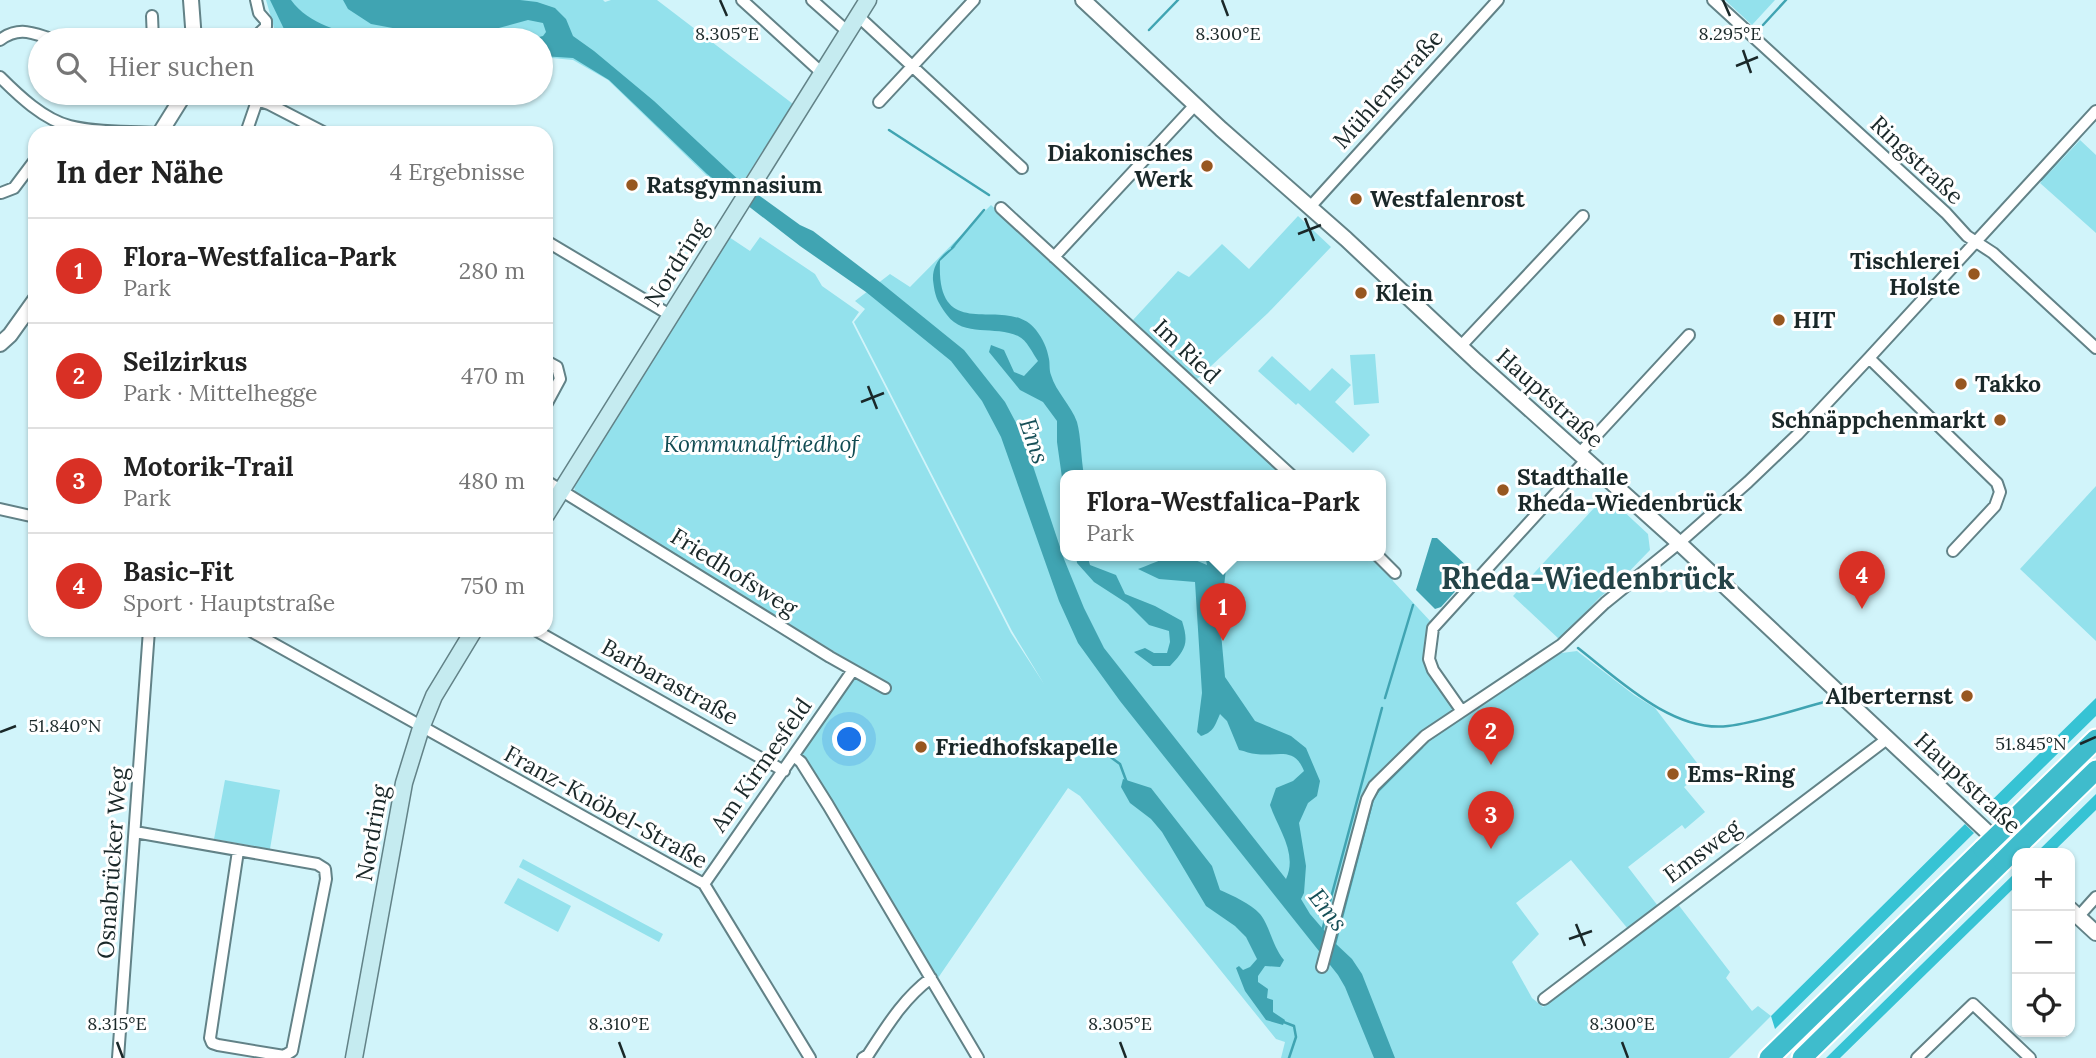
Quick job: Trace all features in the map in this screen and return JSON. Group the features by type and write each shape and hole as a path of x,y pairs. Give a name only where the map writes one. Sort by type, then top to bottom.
{"highway":[{"path":"1769,1058 2096,739"},
{"path":"2020,848 2096,770"},
{"path":"1802,1058 2012,856"}],"main road":[{"name":"Nordring","path":"553,504 868,0"},
{"name":"Nordring","path":"354,1058 404,783 421,728 435,696 470,637"}],"street":[{"path":"191,0 193,28"},
{"path":"256,0 259,13 266,21 265,28"},
{"path":"742,0 822,73"},
{"path":"812,0 848,32"},
{"path":"879,102 974,0"},
{"name":"Hauptstraße","path":"1083,0 1460,347 1679,543 1887,739 2012,852"},
{"name":"Mühlenstraße","path":"1310,207 1498,0"},
{"name":"Ringstraße","path":"1713,0 1976,242 1993,253 2096,348"},
{"path":"152,16 152,28"},
{"path":"858,16 1022,168"},
{"path":"0,40 18,31 28,33"},
{"path":"0,77 28,101"},
{"path":"33,105 56,126"},
{"path":"163,126 177,105"},
{"path":"248,126 256,105"},
{"path":"271,105 311,126"},
{"path":"1054,257 1195,105"},
{"path":"1322,967 1367,799 1374,786 1425,736 1561,645 1605,603 1748,482 1797,435 2096,111"},
{"path":"0,195 14,188 28,169"},
{"name":"Im Ried","path":"1001,208 1286,470"},
{"path":"1460,347 1583,215"},
{"path":"553,245 670,315"},
{"path":"0,344 28,310"},
{"path":"1461,710 1433,670 1429,659 1433,628 1689,335"},
{"path":"1869,358 1997,483 2000,492 1995,506 1953,551"},
{"path":"553,365 561,379 553,393"},
{"name":"Friedhofsweg","path":"553,485 885,688"},
{"path":"0,509 28,515"},
{"path":"1383,561 1395,573"},
{"name":"Osnabrücker Weg","path":"118,1058 149,637"},
{"name":"Franz-Knöbel-Straße","path":"261,637 704,884 810,1058"},
{"name":"Barbarastraße","path":"547,637 784,771"},
{"name":"Am Kirmesfeld","path":"704,884 853,670"},
{"name":"Emsweg","path":"1544,999 1887,739"},
{"path":"794,757 801,762 821,794 978,1058"},
{"path":"135,832 317,864 328,868 292,1051 284,1056 218,1045 212,1043 210,1038 238,851"},
{"path":"2075,912 2096,897"},
{"path":"2075,914 2096,933"},
{"path":"863,1058 868,1055 900,1007 914,991 931,978"},
{"path":"1917,1058 1973,1004 2030,1058"}],"green space":[{"path":"266,0 657,0 793,104 734,196 706,175 608,80 573,60 553,58 553,28 274,28"},
{"path":"1725,0 1775,0 1752,25"},
{"path":"2080,140 2096,155 2096,233 2040,183"},
{"name":"Kommunalfriedhof","path":"991,205 1279,470 1060,470 1060,561 1378,561 1432,623 1426,660 1461,715 1554,654 1577,651 1655,708 1704,772 1684,787 1705,812 1685,829 1682,825 1628,867 1658,906 1628,929 1571,860 1516,903 1539,934 1512,962 1532,998 1543,1007 1677,903 1730,972 1726,978 1752,1011 1758,1006 1771,1016 1729,1058 1281,1058 1285,1042 1276,1039 1080,796 1068,788 938,978 800,754 861,668 575,492 574,486 729,237 750,251 760,237 815,274 822,286 859,312 852,322 1011,633 1044,684 1012,631 854,322 865,309 855,301 890,274 910,287"},
{"path":"1298,216 1331,247 1268,313 1196,380 1133,320 1178,271 1189,277 1222,244 1249,269"},
{"path":"1375,354 1379,403 1354,405 1350,355"},
{"path":"1272,356 1310,391 1332,368 1351,385 1335,402 1370,435 1353,453 1258,371"},
{"path":"2096,486 2096,641 2020,569"},
{"path":"1606,495 1648,534 1650,550 1599,598 1560,640 1513,596"},
{"path":"225,780 280,790 270,849 214,839"},
{"path":"523,859 663,934 659,942 519,867"},
{"path":"518,878 571,906 558,932 504,903"}],"shaded area":[{"path":"270,0 291,0 307,16 332,28 284,28"},
{"path":"343,0 520,0 555,8 566,19 573,36 654,101 742,183 800,225 813,231 964,350 1005,402 1023,436 1060,547 1060,561 1065,561 1104,648 1286,879 1290,860 1288,850 1270,805 1276,788 1293,781 1304,771 1300,763 1290,755 1264,755 1239,750 1227,721 1220,714 1214,728 1209,732 1201,736 1197,732 1202,693 1195,582 1159,579 1138,569 1158,561 1198,561 1207,565 1206,561 1227,561 1220,622 1225,677 1255,721 1291,736 1306,748 1320,781 1317,796 1308,803 1299,823 1306,866 1301,899 1310,914 1352,959 1362,974 1395,1058 1374,1058 1338,975 1120,701 1078,643 1059,601 1001,437 982,401 951,361 866,292 800,246 707,174 609,80 573,58 553,57 553,28 545,28 543,23 528,20 499,28 393,28 371,24 348,9"},
{"path":"956,246 940,261 942,287 949,303 961,311 975,314 1008,315 1023,320 1036,330 1048,355 1053,381 1077,422 1083,470 1061,470 1057,421 1043,402 1020,390 989,352 991,345 1004,350 1014,372 1024,376 1038,361 1030,347 1018,336 1009,333 962,326 954,322 941,306 935,291 934,269 936,264"},
{"path":"1432,538 1437,538 1469,568 1471,574 1441,607 1435,609 1416,590"},
{"path":"1089,561 1090,565 1116,575 1125,594 1182,621 1185,645 1170,666 1153,666 1134,652 1145,648 1154,653 1167,653 1169,631 1149,625 1128,604 1094,582 1077,563"},
{"path":"2096,698 2096,716 1992,818 1983,809"},
{"path":"1123,779 1151,788 1212,866 1220,890 1251,906 1260,914 1284,960 1280,967 1265,966 1258,976 1258,982 1268,989 1267,998 1273,1000 1273,1012 1285,1020 1283,1025 1266,1020 1245,991 1236,968 1239,966 1243,970 1250,967 1257,959 1246,937 1206,906 1162,832 1151,819 1130,803 1121,787"},
{"path":"2096,794 2096,810 2057,848 2041,848"},
{"path":"1965,824 1974,833 1775,1029 1771,1016"},
{"path":"2012,876 2012,890 1840,1058 1826,1058"}],"waterway":[{"path":"1149,30 1178,0"},
{"path":"1763,25 1786,0"},
{"path":"2089,126 2096,119"},
{"path":"889,130 989,195"},
{"path":"2041,180 2078,139"},
{"path":"952,248 984,210"},
{"path":"1385,698 1413,605"},
{"path":"1578,648 1647,701 1667,713 1707,726 1753,722 1828,701"},
{"name":"Ems","path":"1322,931 1382,708"},
{"path":"1430,739 1446,728"},
{"name":"Ems","path":"1335,944 1373,799 1422,747"},
{"path":"1105,753 1120,764 1127,783"},
{"path":"1281,1021 1294,1026 1296,1037 1289,1058"}],"place":[{"name":"Diakonisches Werk","path":"1207,166"},
{"name":"Ratsgymnasium","path":"632,185"},
{"name":"Westfalenrost","path":"1356,199"},
{"name":"Tischlerei Holste","path":"1974,274"},
{"name":"Klein","path":"1361,293"},
{"name":"HIT","path":"1779,320"},
{"name":"Takko","path":"1961,384"},
{"name":"Schnäppchenmarkt","path":"2000,420"},
{"name":"Stadthalle Rheda-Wiedenbrück","path":"1503,490"},
{"name":"Basic-Fit","path":"1862,609"},
{"name":"Flora-Westfalica-Park","path":"1223,641"},
{"name":"Alberternst","path":"1967,696"},
{"name":"Friedhofskapelle","path":"921,747"},
{"name":"Seilzirkus","path":"1491,765"},
{"name":"Ems-Ring","path":"1673,774"},
{"name":"Motorik-Trail","path":"1491,849"}],"district":[{"name":"Rheda-Wiedenbrück","path":"1588,579"}]}
